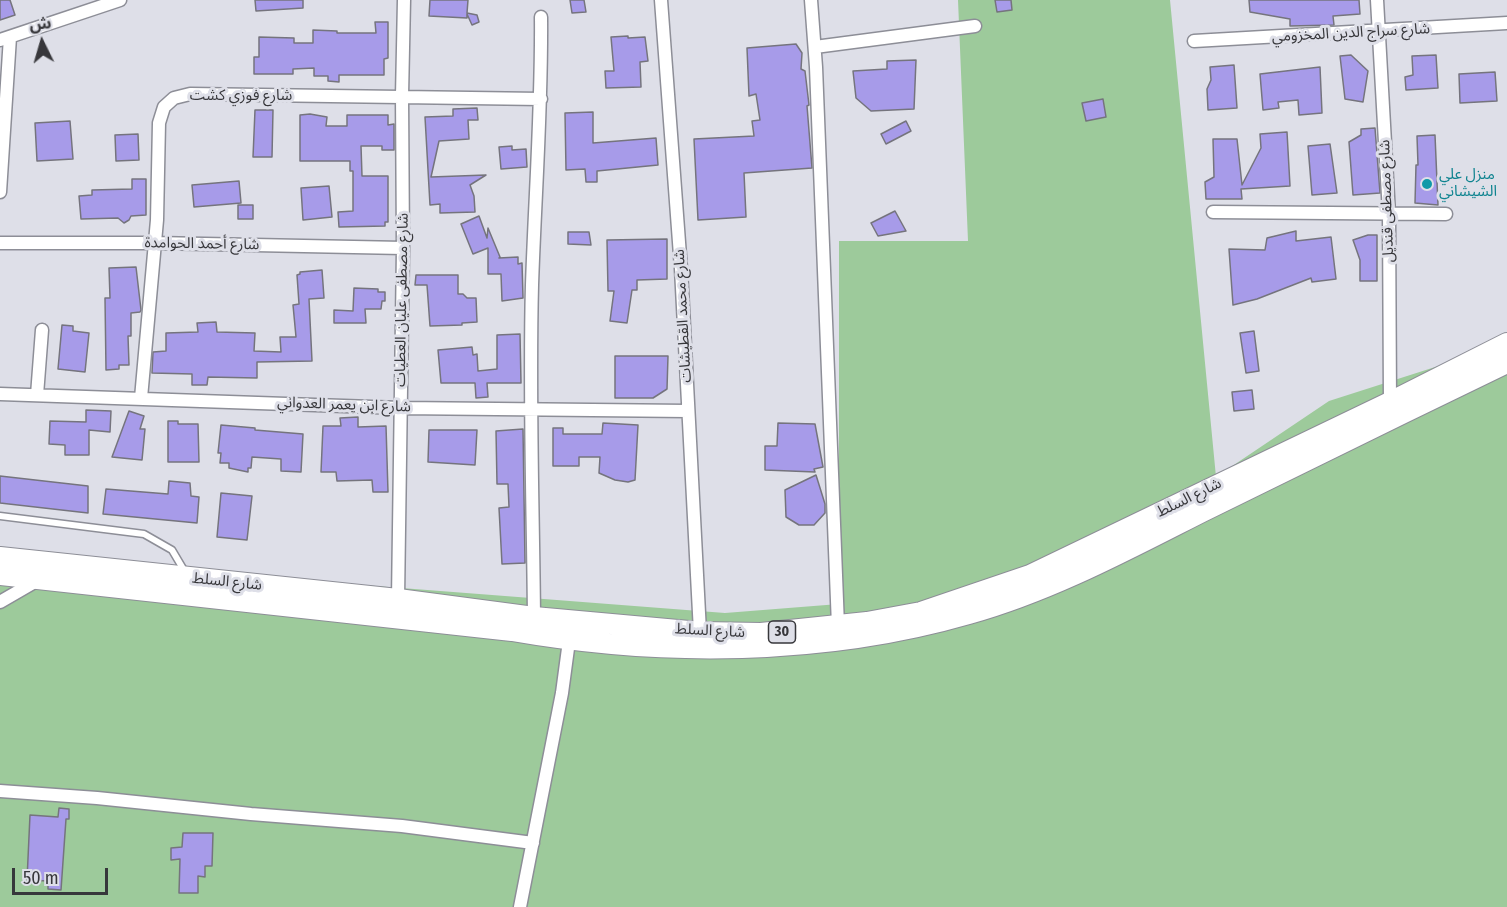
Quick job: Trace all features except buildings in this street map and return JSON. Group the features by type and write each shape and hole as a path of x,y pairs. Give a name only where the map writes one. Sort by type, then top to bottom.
{"main road":[{"name":"شارع السلط","path":"0,557 398,599 534,617 700,632 761,633 838,626 921,612 1030,575 1390,402 1507,343"},
{"name":"شارع السلط","path":"0,575 512,631 569,641 705,648 791,646 885,634 969,614 1016,599 1125,550 1507,363"}],"street":[{"path":"0,192 5,39 120,0"},
{"name":"شارع مصطفى عليان العطيات","path":"398,599 404,248 402,96 405,0"},
{"name":"شارع محمد القطيشات","path":"662,0 700,632"},
{"path":"811,0 815,47 838,626"},
{"name":"شارع مصطفى قنديل","path":"1377,0 1389,214 1390,402"},
{"path":"534,617 532,285 541,99 541,16"},
{"name":"شارع سراج الدين المخزومي","path":"1194,41 1507,23"},
{"path":"815,47 975,26"},
{"name":"شارع فوزي كشت","path":"141,398 159,195 159,123 164,107 174,98 190,94 541,99"},
{"path":"1213,212 1446,214"},
{"name":"شارع أحمد الحوامدة","path":"0,243 155,243 404,248"},
{"path":"37,395 42,330"},
{"name":"شارع ابن يعمر العدواني","path":"0,394 401,408 688,411"},
{"path":"0,602 39,579"},
{"path":"520,907 562,693 569,641"},
{"path":"0,791 402,826 533,843"}],"lane":[{"path":"0,516 144,534 172,550 189,578"}],"green space":[{"path":"958,0 1170,0 1216,477 1329,401 1507,344 1507,907 0,907 0,557 725,613 839,604 839,241 968,241"}],"place":[{"name":"منزل علي الشيشاني","path":"1427,184"}]}
